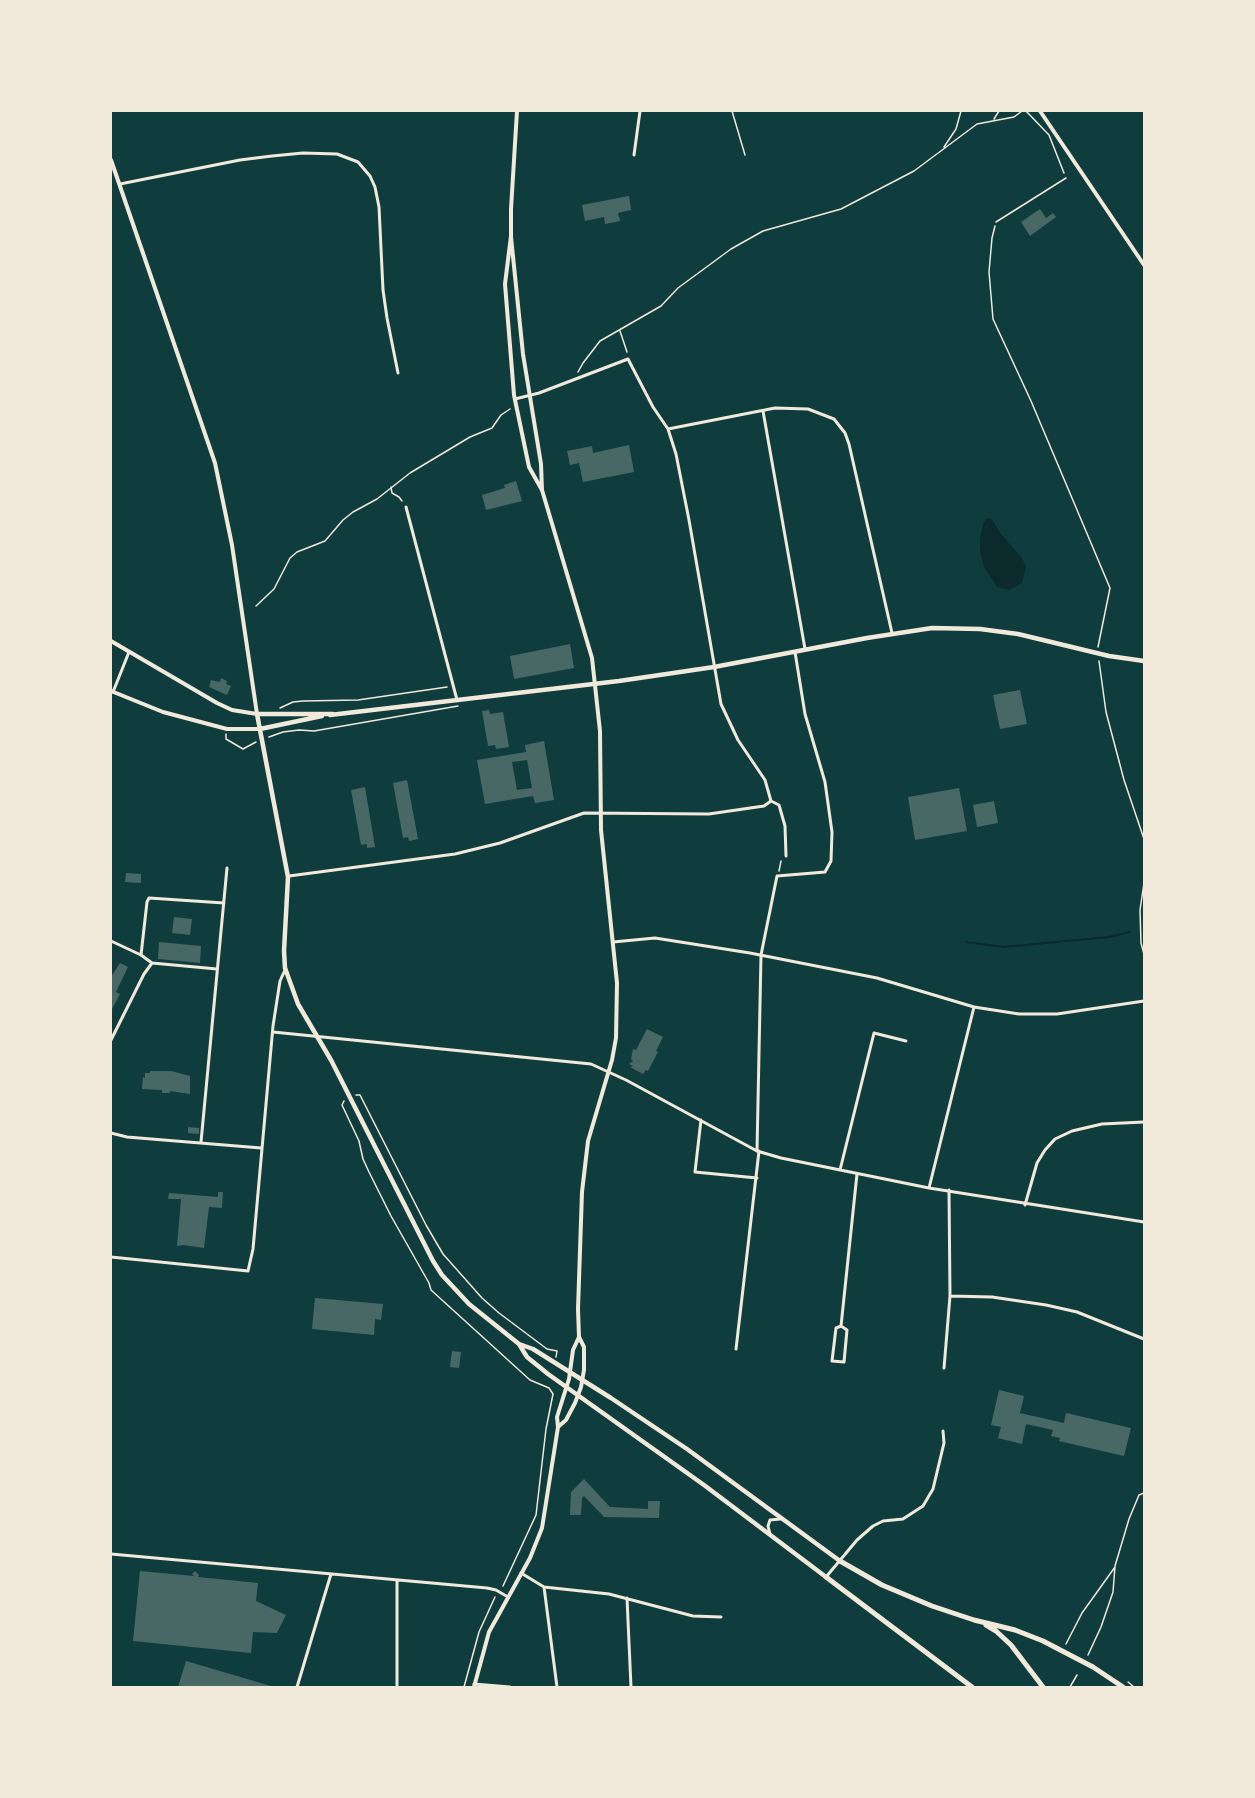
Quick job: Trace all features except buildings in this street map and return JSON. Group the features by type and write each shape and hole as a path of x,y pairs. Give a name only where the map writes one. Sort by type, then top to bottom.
{"highway":[{"path":"840,1561 882,1585 932,1606 1015,1630 1043,1641 1093,1667 1123,1687"},
{"path":"826,1577 972,1687"},
{"path":"981,1622 996,1631 1011,1645 1043,1687"}],"main road":[{"path":"260,729 333,714 595,684 714,667 932,628 980,629 1030,637 1097,654 1144,661"},
{"path":"333,714 257,714 288,877 285,968 298,1004 331,1060 411,1221 439,1270 469,1304 519,1344 532,1349 570,1372 687,1449 840,1561"},
{"path":"519,1344 526,1357 826,1577"}],"street":[{"path":"510,1687 474,1685 489,1632 535,1546 543,1522 558,1427 557,1417 570,1372 573,1350 579,1337 580,1214 588,1141 608,1072 618,1019 617,984 601,813 600,731 592,658 542,490 529,467 515,399 505,284 511,236 518,111"},
{"path":"633,155 640,111"},
{"path":"1041,111 1144,265"},
{"path":"120,184 240,160 303,153 337,154 358,162 367,170 379,207 383,290 398,373"},
{"path":"111,160 215,463 232,545 257,714 232,710 217,703 111,641"},
{"path":"511,236 523,354 541,465 542,490"},
{"path":"515,399 530,397 574,378 628,359 653,407 668,429 676,454 721,704 738,740 765,780 771,801 779,805 785,826 786,856"},
{"path":"668,429 775,408 808,409 834,419 845,433 892,634"},
{"path":"763,411 805,649"},
{"path":"406,507 457,700"},
{"path":"129,651 112,691 162,712 227,729 260,729"},
{"path":"736,1349 757,1178 761,956 777,876 825,872 831,861 832,832 825,782 805,714 795,651"},
{"path":"288,877 442,856 489,846 584,813 708,814 764,806 771,801"},
{"path":"201,1142 227,868"},
{"path":"141,955 149,898 224,903"},
{"path":"613,942 655,938 761,956 877,978 974,1007 1019,1014 1057,1014 1144,1001"},
{"path":"111,941 141,955 152,963 218,969"},
{"path":"111,1040 144,974 152,963"},
{"path":"111,1257 248,1271 253,1249 273,1032 280,981 285,968"},
{"path":"929,1188 974,1007"},
{"path":"273,1032 591,1064 758,1151 781,1158 929,1188 1144,1222"},
{"path":"840,1170 874,1033 906,1041"},
{"path":"701,1120 695,1173 757,1178"},
{"path":"1026,1205 1037,1163 1055,1139 1072,1131 1102,1124 1144,1122"},
{"path":"111,1133 127,1137 261,1148"},
{"path":"841,1326 857,1174"},
{"path":"944,1368 950,1296 949,1190"},
{"path":"950,1296 993,1297 1047,1305 1077,1312 1144,1338"},
{"path":"841,1326 847,1330 844,1362 832,1361 836,1328 841,1326"},
{"path":"558,1427 566,1420 578,1395 582,1380 584,1347 579,1337"},
{"path":"826,1577 873,1526 883,1521 903,1519 923,1506 933,1489 944,1443 943,1431"},
{"path":"770,1534 768,1526 770,1520 782,1519"},
{"path":"111,1554 487,1588 499,1591 508,1597"},
{"path":"521,1573 544,1587 590,1590 693,1616 721,1617"},
{"path":"297,1687 331,1574"},
{"path":"397,1580 397,1687"},
{"path":"544,1587 557,1687"},
{"path":"627,1598 631,1687"}],"lane":[{"path":"732,111 745,156"},
{"path":"996,222 1066,178"}],"path":[{"path":"942,150 956,129 961,111"},
{"path":"994,119 999,111"},
{"path":"574,378 600,341 661,306 700,270 763,231 841,209 914,171 977,124 1014,117 1022,111"},
{"path":"1026,111 1049,135 1066,178"},
{"path":"996,222 989,272 993,319 1031,401 1110,588 1097,654 1106,712 1124,780 1144,839"},
{"path":"620,329 626,344 628,359"},
{"path":"256,606 274,589 285,566 297,552 325,541 343,520 377,499 391,486 470,437 492,428 501,415 509,410"},
{"path":"391,486 392,493 399,497 406,507"},
{"path":"282,707 293,702 358,700 454,687"},
{"path":"283,732 299,729 314,731 458,707"},
{"path":"226,737 246,748"},
{"path":"780,866 781,861"},
{"path":"1144,883 1140,910 1141,943 1144,954"},
{"path":"348,1094 360,1095 426,1226 455,1269 499,1314 547,1349 556,1351"},
{"path":"342,1105 359,1141 369,1172 431,1290 530,1380 551,1390 554,1395 546,1429 536,1515 508,1579 493,1601 479,1632 464,1687"},
{"path":"1088,1654 1101,1628 1113,1592 1115,1566 1129,1519 1139,1495 1144,1492"},
{"path":"1066,1645 1082,1613 1115,1566"},
{"path":"1070,1687 1077,1675"}],"water":[{"path":"987,518 992,519 1000,533 1022,558 1026,567 1022,583 1009,590 997,587 984,567 980,539 983,524"}],"waterway":[{"path":"966,942 1004,947 1109,937 1130,932"}]}
